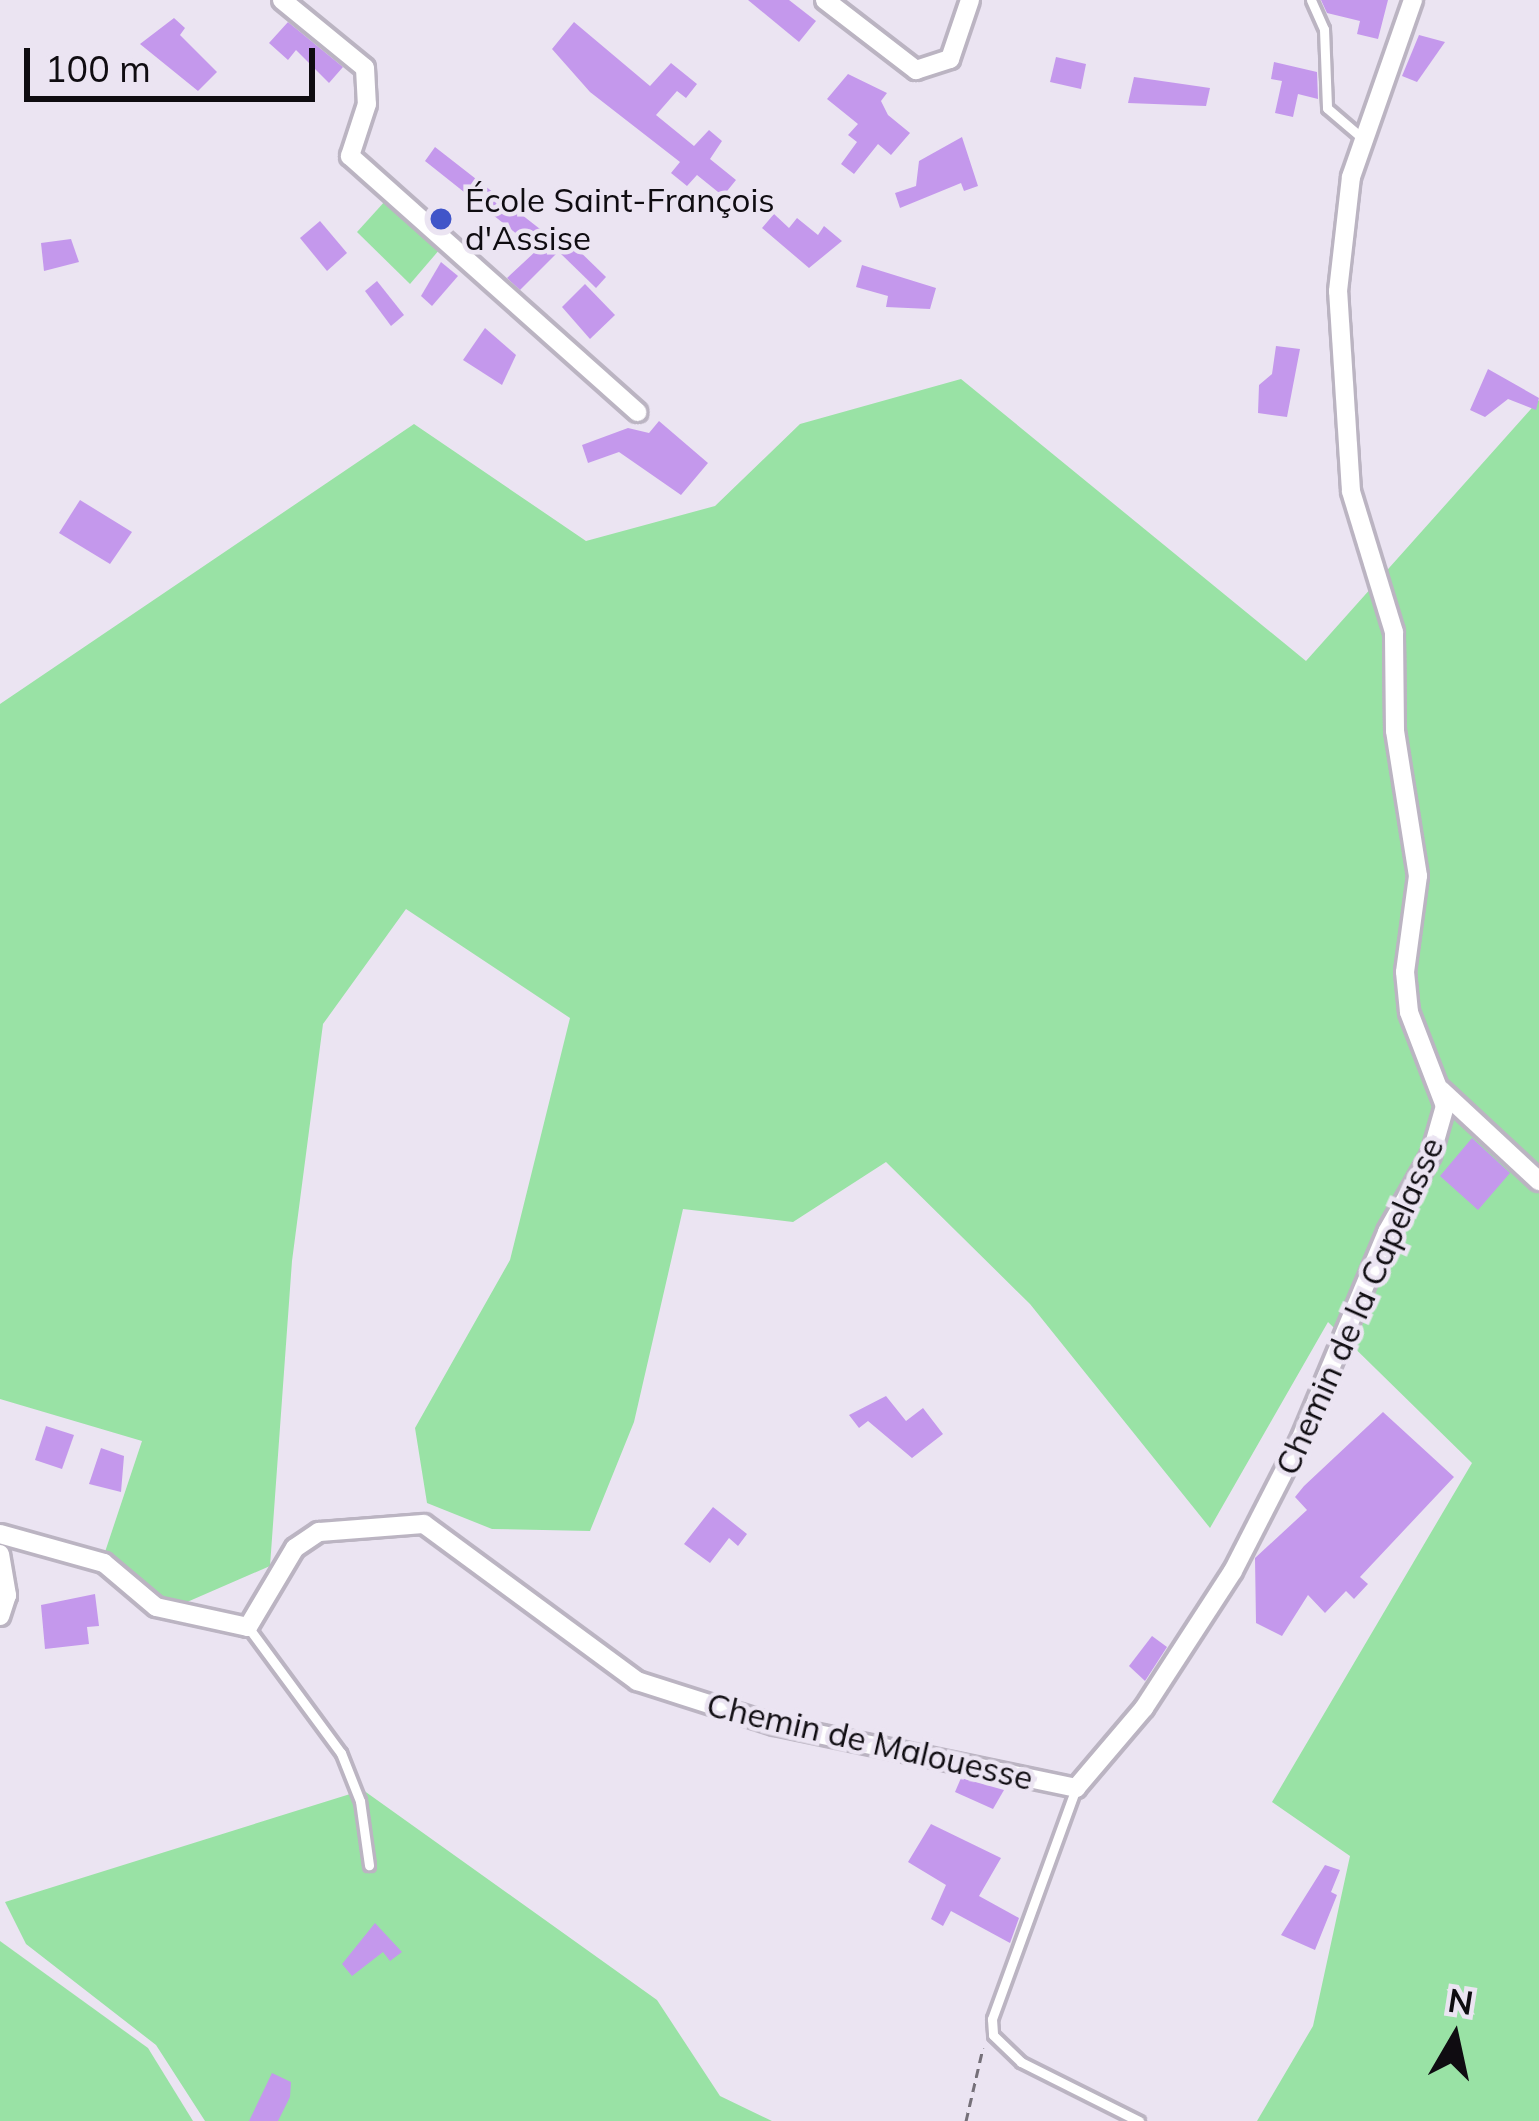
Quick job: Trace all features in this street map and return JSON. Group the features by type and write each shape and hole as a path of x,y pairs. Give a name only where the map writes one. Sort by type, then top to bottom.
{"street":[{"path":"282,0 365,68 367,104 350,156 637,412"},
{"path":"826,0 916,70 950,59 970,0"},
{"name":"Chemin de la Capelasse","path":"1076,1788 1144,1708 1233,1571 1301,1438 1387,1232 1431,1155 1442,1090 1409,1012 1405,972 1418,876 1395,731 1394,632 1351,491 1338,291 1362,138 1413,0"},
{"path":"1442,1090 1539,1181"},
{"name":"Chemin de Malouesse","path":"248,1627 296,1548 320,1532 424,1524 637,1681 795,1730 1076,1788"},
{"path":"0,1534 104,1564 156,1607 248,1627"},
{"path":"0,1554 8,1594 0,1616"}],"lane":[{"path":"1311,0 1324,28 1327,108 1362,138"},
{"path":"248,1627 341,1753 360,1801 369,1865"},
{"path":"1076,1788 992,2019 993,2036 1021,2062 1139,2121"}],"path":[{"path":"966,2121 992,2019"}],"green space":[{"path":"386,200 440,249 410,284 357,232"},
{"path":"961,379 1306,661 1539,400 1539,2121 1257,2121 1313,2026 1350,1856 1272,1802 1472,1463 1328,1322 1210,1528 1030,1304 886,1162 793,1222 683,1209 634,1422 590,1531 492,1529 427,1503 415,1428 510,1260 570,1018 406,909 323,1024 292,1261 270,1566 171,1609 105,1552 142,1441 0,1399 0,704 414,424 586,541 715,506 800,424"},
{"path":"363,1790 657,2000 720,2096 772,2121 205,2121 156,2045 26,1944 5,1902"},
{"path":"0,1941 148,2048 193,2121 0,2121"}],"building":[{"path":"748,0 789,0 816,21 799,42"},
{"path":"1321,0 1388,0 1378,39 1357,34 1360,21 1327,13"},
{"path":"174,18 185,28 180,35 217,72 198,91 140,44"},
{"path":"288,22 343,67 329,83 296,50 288,60 269,43"},
{"path":"574,22 650,86 671,63 697,84 686,98 677,91 656,115 694,146 709,130 722,141 710,159 736,180 723,196 697,175 687,186 671,173 680,162 590,92 552,49"},
{"path":"1419,35 1445,42 1417,82 1402,76"},
{"path":"1056,57 1086,64 1081,89 1050,82"},
{"path":"1274,62 1317,72 1318,99 1298,94 1293,117 1275,113 1282,81 1271,79"},
{"path":"848,74 887,93 881,101 888,115 910,133 891,155 878,144 854,174 841,164 857,142 848,135 858,124 827,99"},
{"path":"1134,77 1210,88 1206,106 1128,103"},
{"path":"962,137 978,186 964,191 961,183 900,208 895,193 916,186 919,161"},
{"path":"435,147 563,247 520,290 507,278 537,250 425,161"},
{"path":"774,214 789,228 797,218 818,235 824,226 842,241 809,268 762,228"},
{"path":"320,221 347,253 327,271 300,238"},
{"path":"71,239 79,262 44,271 41,243"},
{"path":"569,241 606,277 596,288 559,252"},
{"path":"441,262 458,276 432,306 421,296"},
{"path":"862,265 936,288 930,309 886,307 888,296 856,287"},
{"path":"377,281 404,315 391,326 365,291"},
{"path":"585,284 615,315 590,339 562,307"},
{"path":"485,328 516,355 502,385 463,360"},
{"path":"1276,346 1300,349 1287,417 1258,413 1259,385 1272,374"},
{"path":"1488,369 1539,398 1536,410 1508,399 1485,417 1470,410"},
{"path":"659,421 708,463 681,495 619,452 588,463 582,445 628,428 649,433"},
{"path":"80,500 132,532 110,564 59,533"},
{"path":"1472,1138 1510,1173 1478,1210 1440,1176"},
{"path":"886,1396 906,1421 923,1408 943,1434 912,1458 868,1421 859,1428 849,1415"},
{"path":"1383,1412 1454,1477 1360,1577 1368,1584 1354,1599 1346,1591 1325,1613 1308,1595 1282,1636 1256,1623 1255,1558 1307,1510 1295,1497 1304,1486"},
{"path":"46,1426 74,1435 62,1469 35,1460"},
{"path":"101,1448 124,1456 121,1492 89,1484"},
{"path":"713,1507 747,1534 738,1546 729,1538 710,1563 684,1544"},
{"path":"95,1594 99,1626 87,1627 89,1644 45,1649 41,1605"},
{"path":"1152,1636 1167,1647 1145,1681 1129,1666"},
{"path":"961,1778 1004,1790 993,1809 955,1792"},
{"path":"931,1824 1001,1858 979,1896 1019,1918 1010,1943 951,1911 943,1926 931,1919 946,1885 908,1862"},
{"path":"1325,1865 1340,1870 1331,1892 1337,1895 1315,1950 1281,1935"},
{"path":"375,1923 402,1952 390,1961 383,1952 352,1976 342,1964"},
{"path":"272,2073 291,2082 290,2097 278,2121 249,2121"}],"place":[{"name":"École Saint-François d'Assise","path":"441,219"}]}
